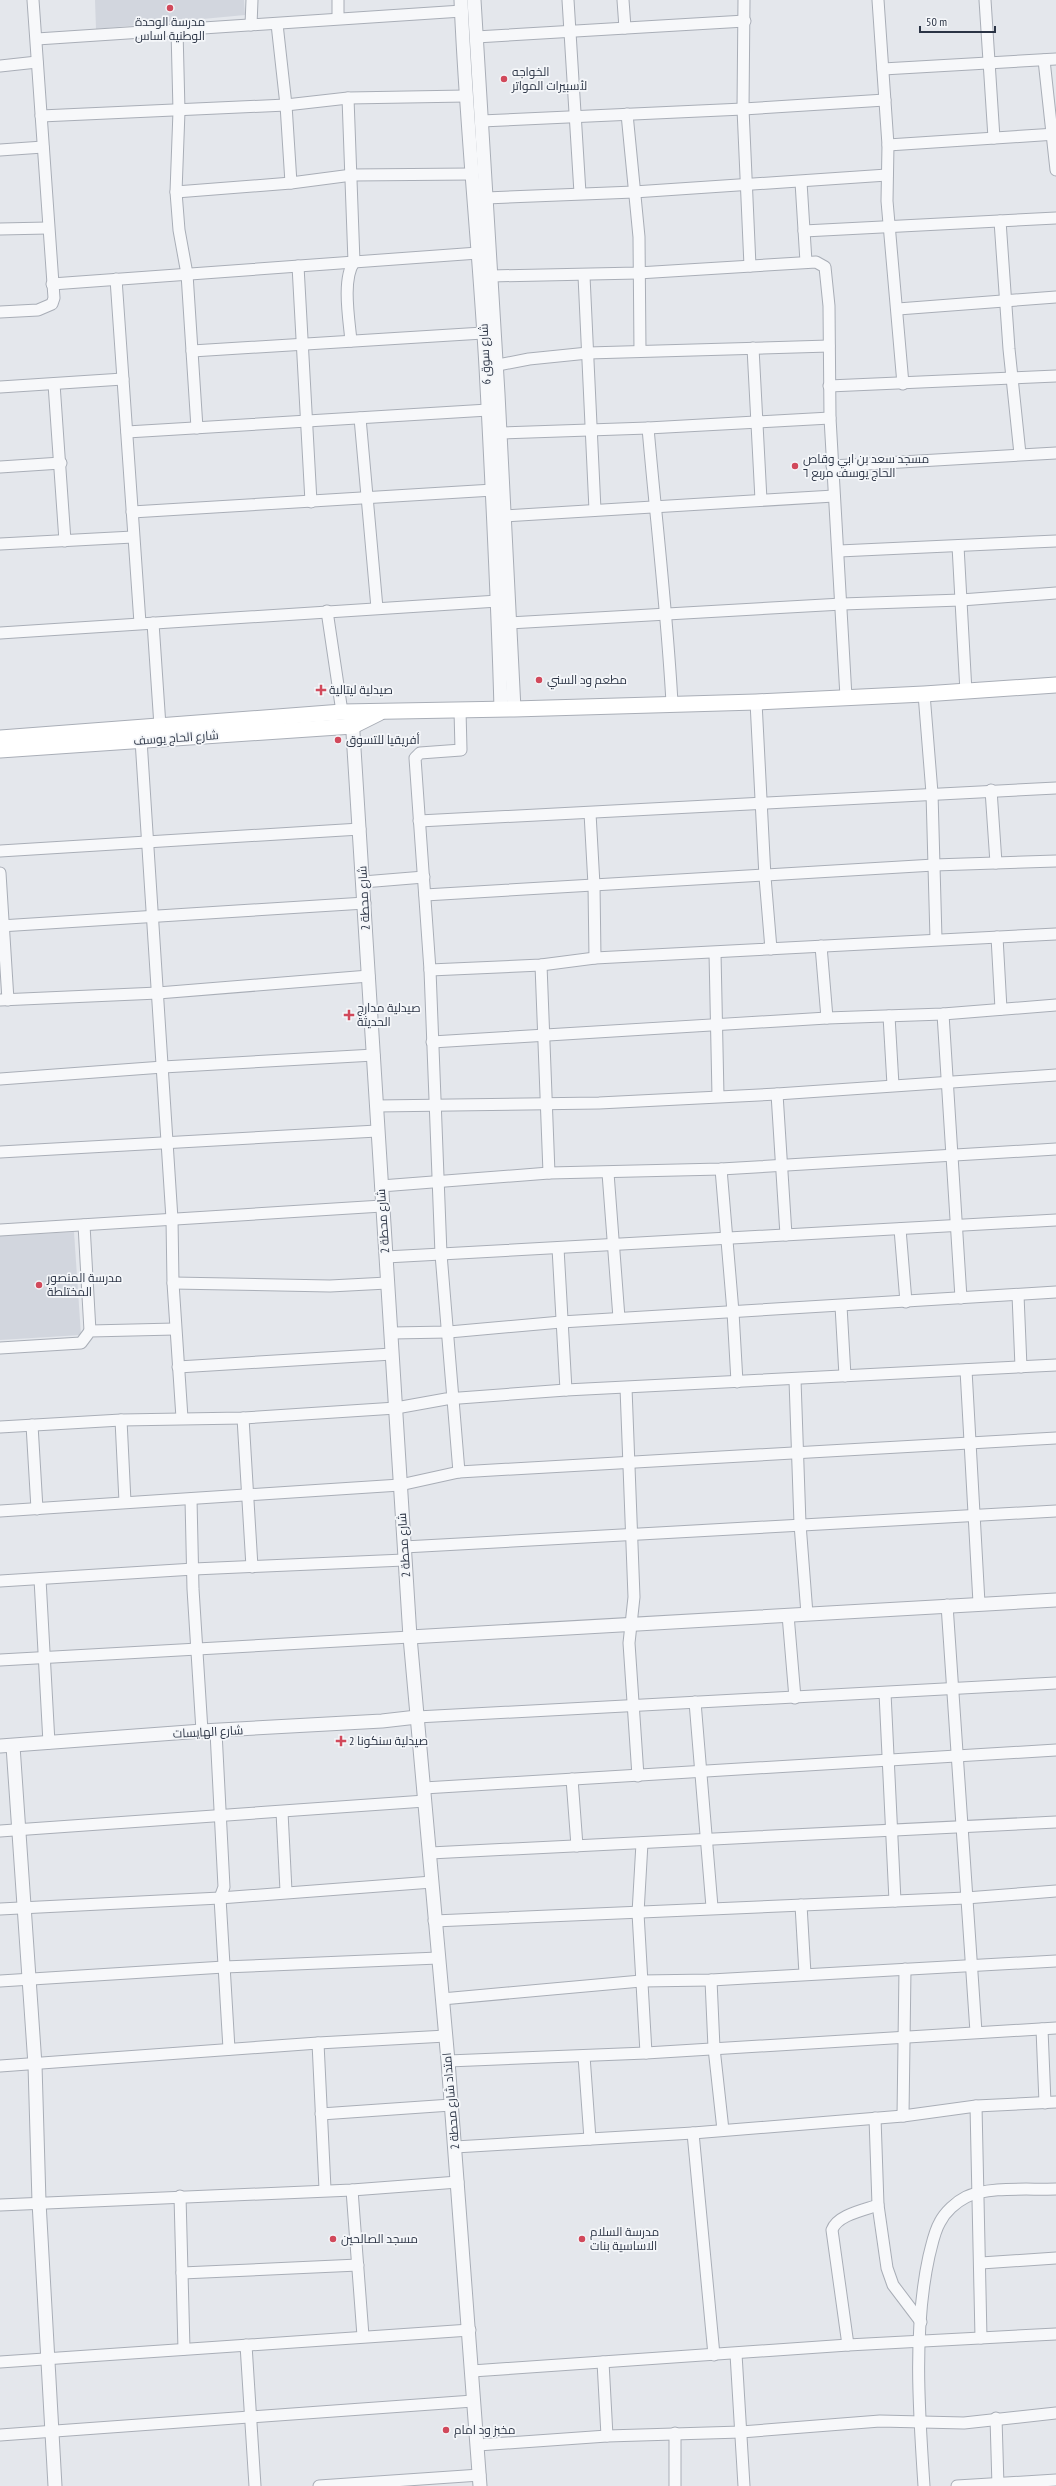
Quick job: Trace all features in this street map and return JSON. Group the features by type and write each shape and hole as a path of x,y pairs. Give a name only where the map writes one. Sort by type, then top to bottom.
{"main road":[{"path":"349,716 386,710 508,709 672,703 756,702 966,692 1056,685"},
{"name":"شارع الحاج يوسف","path":"0,738 160,726 349,716"},
{"name":"شارع الحاج يوسف","path":"0,750 141,740 349,716"}],"street":[{"path":"0,312 45,308 52,304 54,298 48,228 37,39 33,0"},
{"path":"252,0 252,25"},
{"path":"338,0 338,18"},
{"name":"شارع سوق 6","path":"474,0 491,276 491,366 488,410 498,601 508,709"},
{"path":"568,0 580,193"},
{"path":"623,0 624,28"},
{"path":"744,0 743,110 750,266"},
{"path":"878,0 888,145 887,175 890,227 898,309 903,384"},
{"path":"985,0 994,138"},
{"path":"37,39 277,24 462,5"},
{"name":"شارع سوق 6","path":"462,5 470,174 478,253 483,333 491,366 500,433 509,623 508,709"},
{"path":"476,37 744,21"},
{"path":"277,24 286,105 291,183"},
{"path":"177,30 179,111 176,192 179,230 187,274 197,428"},
{"path":"883,69 1056,59"},
{"path":"1044,60 1054,134 1056,170"},
{"path":"0,66 38,62"},
{"path":"41,116 286,105 348,98 466,96"},
{"path":"348,98 354,262 348,280 351,341"},
{"path":"481,121 743,110 885,100"},
{"path":"627,114 639,236 638,273 640,351"},
{"path":"888,145 1054,134"},
{"path":"0,150 43,147"},
{"path":"176,192 291,183 352,175 470,174"},
{"path":"486,198 634,192 747,184 801,182 887,175"},
{"path":"801,182 806,262"},
{"path":"804,231 1056,218"},
{"path":"1000,221 1012,379 1020,454"},
{"path":"0,229 48,228"},
{"path":"52,284 478,253"},
{"path":"491,276 584,276 806,262 821,263 825,267 829,306 829,386 832,466 839,551 846,697"},
{"path":"298,266 311,502"},
{"path":"584,276 595,510"},
{"path":"116,279 140,624"},
{"path":"898,309 1056,297"},
{"path":"192,351 483,333"},
{"path":"491,366 529,359 588,353 829,346"},
{"path":"753,348 760,500"},
{"path":"829,386 903,384 1056,376"},
{"path":"0,387 123,379"},
{"path":"54,384 61,463 65,541"},
{"path":"127,432 488,410"},
{"path":"360,418 377,608"},
{"path":"500,433 648,428 830,418"},
{"path":"648,428 654,507 667,614 672,703"},
{"path":"832,466 1056,453"},
{"path":"0,467 61,463"},
{"path":"132,512 367,499 492,490"},
{"path":"504,516 834,496"},
{"path":"0,544 133,537"},
{"path":"839,551 1056,541"},
{"path":"958,546 966,692"},
{"path":"509,623 842,604 961,600 1056,593"},
{"path":"0,633 498,601"},
{"path":"327,611 349,716"},
{"path":"154,623 160,726"},
{"path":"924,694 932,793 936,939"},
{"path":"756,702 765,877 771,950"},
{"path":"459,1472 452,1399 449,1332 441,1254 434,1106 430,970 415,758 420,753 461,750 460,710"},
{"name":"شارع محطة 2","path":"349,716 360,829 365,902 377,1131 396,1408 404,1553 417,1716"},
{"path":"141,740 149,841 168,1142 175,1329 182,1418"},
{"path":"419,821 590,814 761,802 1056,788"},
{"path":"990,790 996,863"},
{"path":"590,814 594,885 595,958"},
{"path":"0,851 360,829"},
{"path":"425,895 765,877 934,866 1056,861"},
{"path":"0,873 4,1000 158,993 369,976"},
{"path":"363,882 424,877"},
{"path":"2,926 365,902"},
{"path":"430,970 541,965 595,958 715,953 936,939 1056,934"},
{"path":"997,937 1001,1010"},
{"path":"821,946 827,1018"},
{"path":"715,953 715,1025 718,1096"},
{"path":"541,965 549,1173"},
{"path":"432,1042 827,1018 943,1014 1056,1005"},
{"path":"943,1014 946,1082 961,1298"},
{"path":"889,1016 892,1085"},
{"path":"0,1078 163,1066 374,1055"},
{"path":"376,1106 546,1105 777,1094 892,1085 1056,1076"},
{"path":"777,1094 786,1235"},
{"path":"0,1152 377,1131"},
{"path":"381,1186 438,1183 549,1173 608,1173 721,1169 782,1164 1056,1149"},
{"path":"721,1169 733,1312 736,1382"},
{"path":"608,1173 612,1245 619,1318"},
{"path":"0,1230 382,1206"},
{"path":"386,1257 1056,1220"},
{"path":"0,1348 81,1343 90,1332 84,1225"},
{"path":"900,1229 906,1302"},
{"path":"558,1248 566,1390"},
{"path":"173,1283 330,1286 387,1283"},
{"path":"391,1333 449,1332 619,1318 841,1306 1056,1292"},
{"path":"1018,1295 1021,1367"},
{"path":"841,1306 845,1376"},
{"path":"90,1332 175,1329"},
{"path":"178,1367 392,1354"},
{"path":"0,1427 121,1420 243,1418 396,1408 452,1399 566,1390 795,1380 845,1376 1056,1366"},
{"path":"966,1370 979,1603"},
{"path":"795,1380 800,1524 806,1614"},
{"path":"626,1388 633,1534 634,1603 629,1643 638,1776"},
{"path":"243,1418 249,1495 252,1568"},
{"path":"121,1420 125,1502"},
{"path":"32,1425 36,1509"},
{"path":"0,1511 400,1485 459,1472 1056,1438"},
{"path":"191,1498 196,1650 202,1731"},
{"path":"0,1581 194,1569 252,1568 404,1553 633,1534 1056,1511"},
{"path":"40,1579 49,1743"},
{"path":"0,1660 196,1650 979,1603 1056,1600"},
{"path":"946,1606 963,1825 966,1898 976,2032"},
{"path":"788,1615 795,1698"},
{"path":"417,1716 795,1698 1056,1683"},
{"path":"885,1693 887,1761 895,1901"},
{"path":"695,1702 712,1907"},
{"name":"شارع الهايسات","path":"6,1746 202,1731 216,1732 382,1721 417,1716"},
{"name":"امتداد شارع محطة 2","path":"417,1716 430,1853 434,1920 452,2105 470,2330 473,2401 480,2481"},
{"path":"216,1732 222,1816 224,1887 220,1898 229,2049"},
{"path":"6,1746 18,1830 35,2064 39,2202 55,2486"},
{"path":"0,1831 282,1812 424,1794 572,1779 702,1773 1056,1750"},
{"path":"572,1779 577,1846"},
{"path":"282,1812 286,1891"},
{"path":"430,1853 707,1840 963,1825 1056,1822"},
{"path":"642,1843 638,1913 646,2053"},
{"path":"0,1909 220,1898 286,1891 432,1882"},
{"path":"434,1920 638,1913 712,1907 966,1898 1056,1891"},
{"path":"801,1905 805,1974"},
{"path":"0,1981 224,1967 438,1958"},
{"path":"442,1999 641,1982 712,1980 1056,1961"},
{"path":"903,2116 905,1969"},
{"path":"712,1980 714,2048 723,2130"},
{"path":"448,2061 646,2053 1056,2028"},
{"path":"455,2147 723,2130 903,2116 976,2106 1051,2103 1042,2029"},
{"path":"0,2066 318,2043 446,2036"},
{"path":"318,2043 325,2189"},
{"path":"584,2056 590,2139"},
{"path":"322,2114 452,2105"},
{"path":"976,2106 981,2262 981,2338"},
{"path":"875,2118 878,2205 889,2278 921,2322"},
{"path":"693,2132 714,2355"},
{"path":"0,2205 325,2189 352,2190 458,2182"},
{"path":"924,2486 919,2421 921,2322 926,2269 940,2221 950,2208 965,2198 978,2192 1056,2189"},
{"path":"352,2190 363,2336"},
{"path":"180,2196 184,2349"},
{"path":"848,2345 832,2230 834,2224 839,2220 878,2205"},
{"path":"981,2262 1056,2258"},
{"path":"182,2273 358,2265"},
{"path":"0,2362 363,2336 470,2330"},
{"path":"472,2371 736,2354 848,2345 1056,2334"},
{"path":"246,2345 255,2486"},
{"path":"736,2354 744,2486"},
{"path":"603,2362 607,2436"},
{"path":"0,2435 251,2419 473,2401"},
{"path":"478,2445 607,2436 741,2432 880,2422 919,2421 964,2423 996,2418 1056,2413"},
{"path":"996,2418 998,2485"},
{"path":"675,2433 675,2486"},
{"path":"957,2486 998,2485 1056,2480"},
{"path":"319,2486 480,2481"}],"shaded area":[{"name":"مدرسة الوحدة الوطنية اساس","path":"95,0 244,0 245,15 96,29"},
{"name":"مدرسة المنصور المختلطة","path":"74,1232 81,1335 0,1340 0,1236"}],"place":[{"name":"مدرسة الوحدة الوطنية اساس","path":"170,8"},
{"name":"الخواجه لأسبيرات المواتر","path":"504,79"},
{"name":"مسجد سعد بن ابي وقاص الحاج يوسف مربع ٦","path":"795,466"},
{"name":"مطعم ود السني","path":"539,680"},
{"name":"صيدلية ليتالية","path":"321,690"},
{"name":"أفريقيا للتسوق","path":"338,740"},
{"name":"صيدلية مدارج الحديثة","path":"349,1015"},
{"name":"مدرسة المنصور المختلطة","path":"39,1285"},
{"name":"صيدلية سنكونا 2","path":"341,1741"},
{"name":"مسجد الصالحين","path":"333,2239"},
{"name":"مدرسة السلام الاساسية بنات","path":"582,2239"},
{"name":"مخبز ود امام","path":"446,2430"}]}
